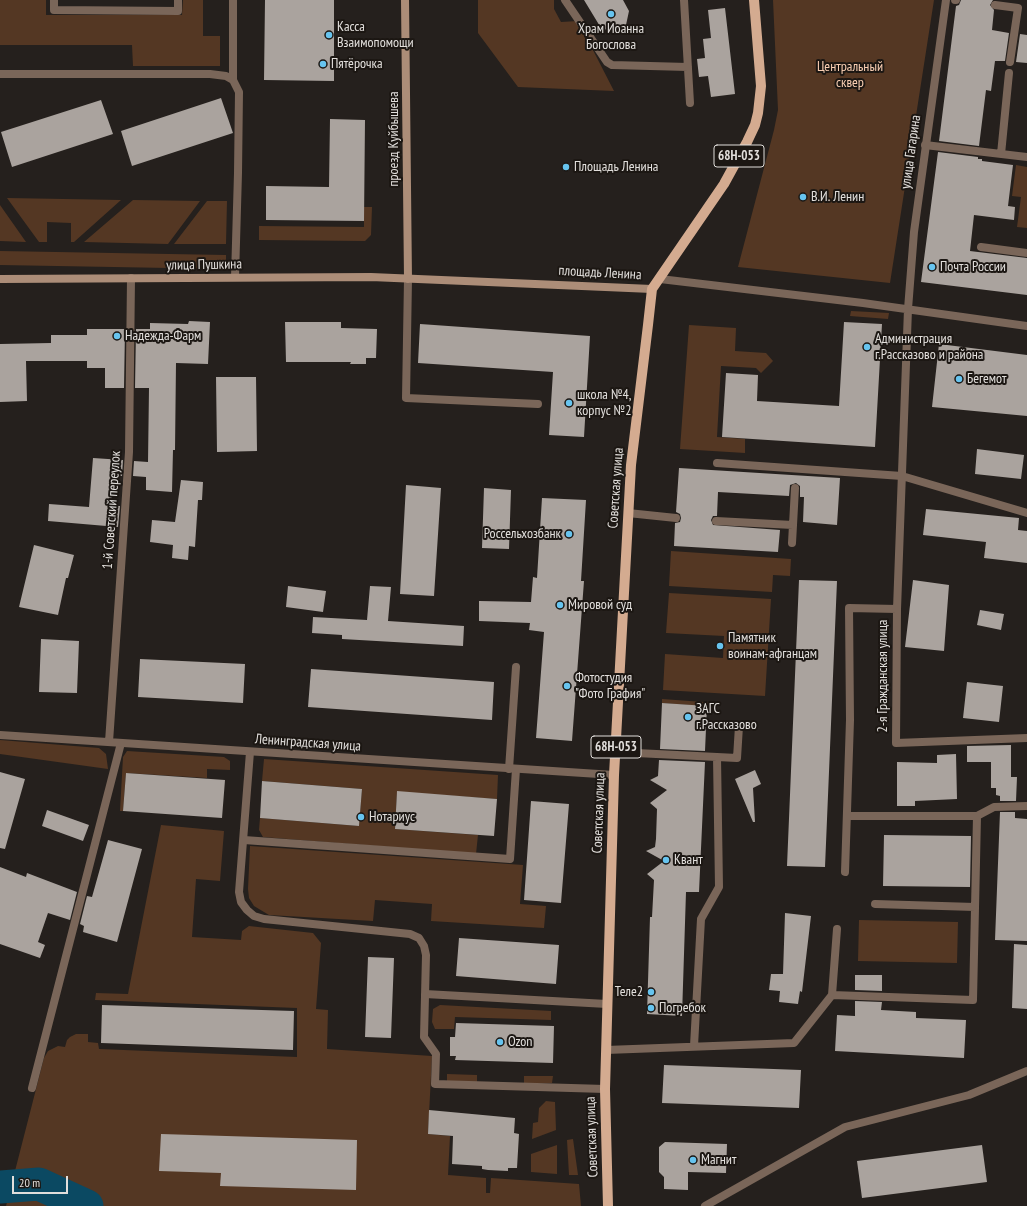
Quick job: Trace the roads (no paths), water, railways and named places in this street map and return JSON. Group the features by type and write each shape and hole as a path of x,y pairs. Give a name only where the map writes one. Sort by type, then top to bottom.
{"main road":[{"name":"проезд Куйбышева","path":"405,0 408,279"},
{"name":"площадь Ленина","path":"408,279 652,289 724,184 747,142 758,113 761,86 754,0"},
{"name":"улица Пушкина","path":"0,279 235,277 408,279"},
{"name":"Советская улица","path":"608,1206 605,1089 614,775 631,465 652,289"},
{"name":"Советская улица","path":"639,396 647,333"}],"street":[{"path":"54,0 54,10 178,11 178,0"},
{"path":"233,0 233,80 239,92 235,277"},
{"path":"565,0 607,62 612,65 688,67"},
{"path":"684,0 690,103"},
{"name":"улица Гагарина","path":"902,476 908,309 914,232 946,0"},
{"path":"995,5 1018,8 1010,62"},
{"path":"1001,154 1009,73"},
{"path":"0,74 210,74 226,76 233,80"},
{"path":"925,145 1027,157"},
{"path":"981,247 1027,252"},
{"name":"1-й Советский переулок","path":"109,742 129,452 130,278"},
{"path":"408,279 406,398 538,404"},
{"path":"660,279 908,309 1027,326"},
{"path":"717,463 902,476 1027,513"},
{"name":"2-я Гражданская улица","path":"902,476 897,609 896,743 1027,738"},
{"path":"792,543 795,488"},
{"path":"628,514 676,518"},
{"path":"716,521 793,525"},
{"path":"845,872 850,720 850,608 897,609"},
{"path":"244,840 510,859 516,667"},
{"path":"616,752 737,758 739,726"},
{"name":"Ленинградская улица","path":"0,735 614,775"},
{"path":"32,1088 122,743"},
{"path":"250,752 239,892 241,902 247,910 254,916 264,919 410,934 419,938 424,946 426,955 424,1036 436,1054 435,1084 605,1089"},
{"path":"694,1046 701,919 719,887 717,757"},
{"path":"847,816 977,816 994,807 1027,806"},
{"path":"832,995 973,1000 977,816"},
{"path":"875,904 975,908"},
{"path":"606,1050 794,1043 832,995 837,928"},
{"path":"425,994 607,1004"},
{"path":"705,1206 845,1127 969,1095 1027,1071"}],"waterway":[{"path":"0,1187 39,1184 87,1206"}],"place":[{"name":"Храм Иоанна Богослова","path":"611,14"},
{"name":"Касса Взаимопомощи","path":"329,35"},
{"name":"Пятёрочка","path":"323,64"},
{"name":"Площадь Ленина","path":"566,167"},
{"name":"В.И. Ленин","path":"803,197"},
{"name":"Почта России","path":"932,267"},
{"name":"Надежда-Фарм","path":"117,336"},
{"name":"Администрация г.Рассказово и района","path":"867,347"},
{"name":"Бегемот","path":"959,379"},
{"name":"школа №4, корпус №2","path":"569,403"},
{"name":"Россельхозбанк","path":"569,534"},
{"name":"Мировой суд","path":"560,605"},
{"name":"Памятник воинам-афганцам","path":"720,646"},
{"name":"Фотостудия \"Фото Графия\"","path":"567,686"},
{"name":"ЗАГС г.Рассказово","path":"688,717"},
{"name":"Нотариус","path":"361,817"},
{"name":"Квант","path":"666,860"},
{"name":"Теле2","path":"651,992"},
{"name":"Погребок","path":"651,1008"},
{"name":"Ozon","path":"500,1042"},
{"name":"Магнит","path":"693,1160"}],"park label":[{"name":"Центральный сквер","path":"850,76"}]}
